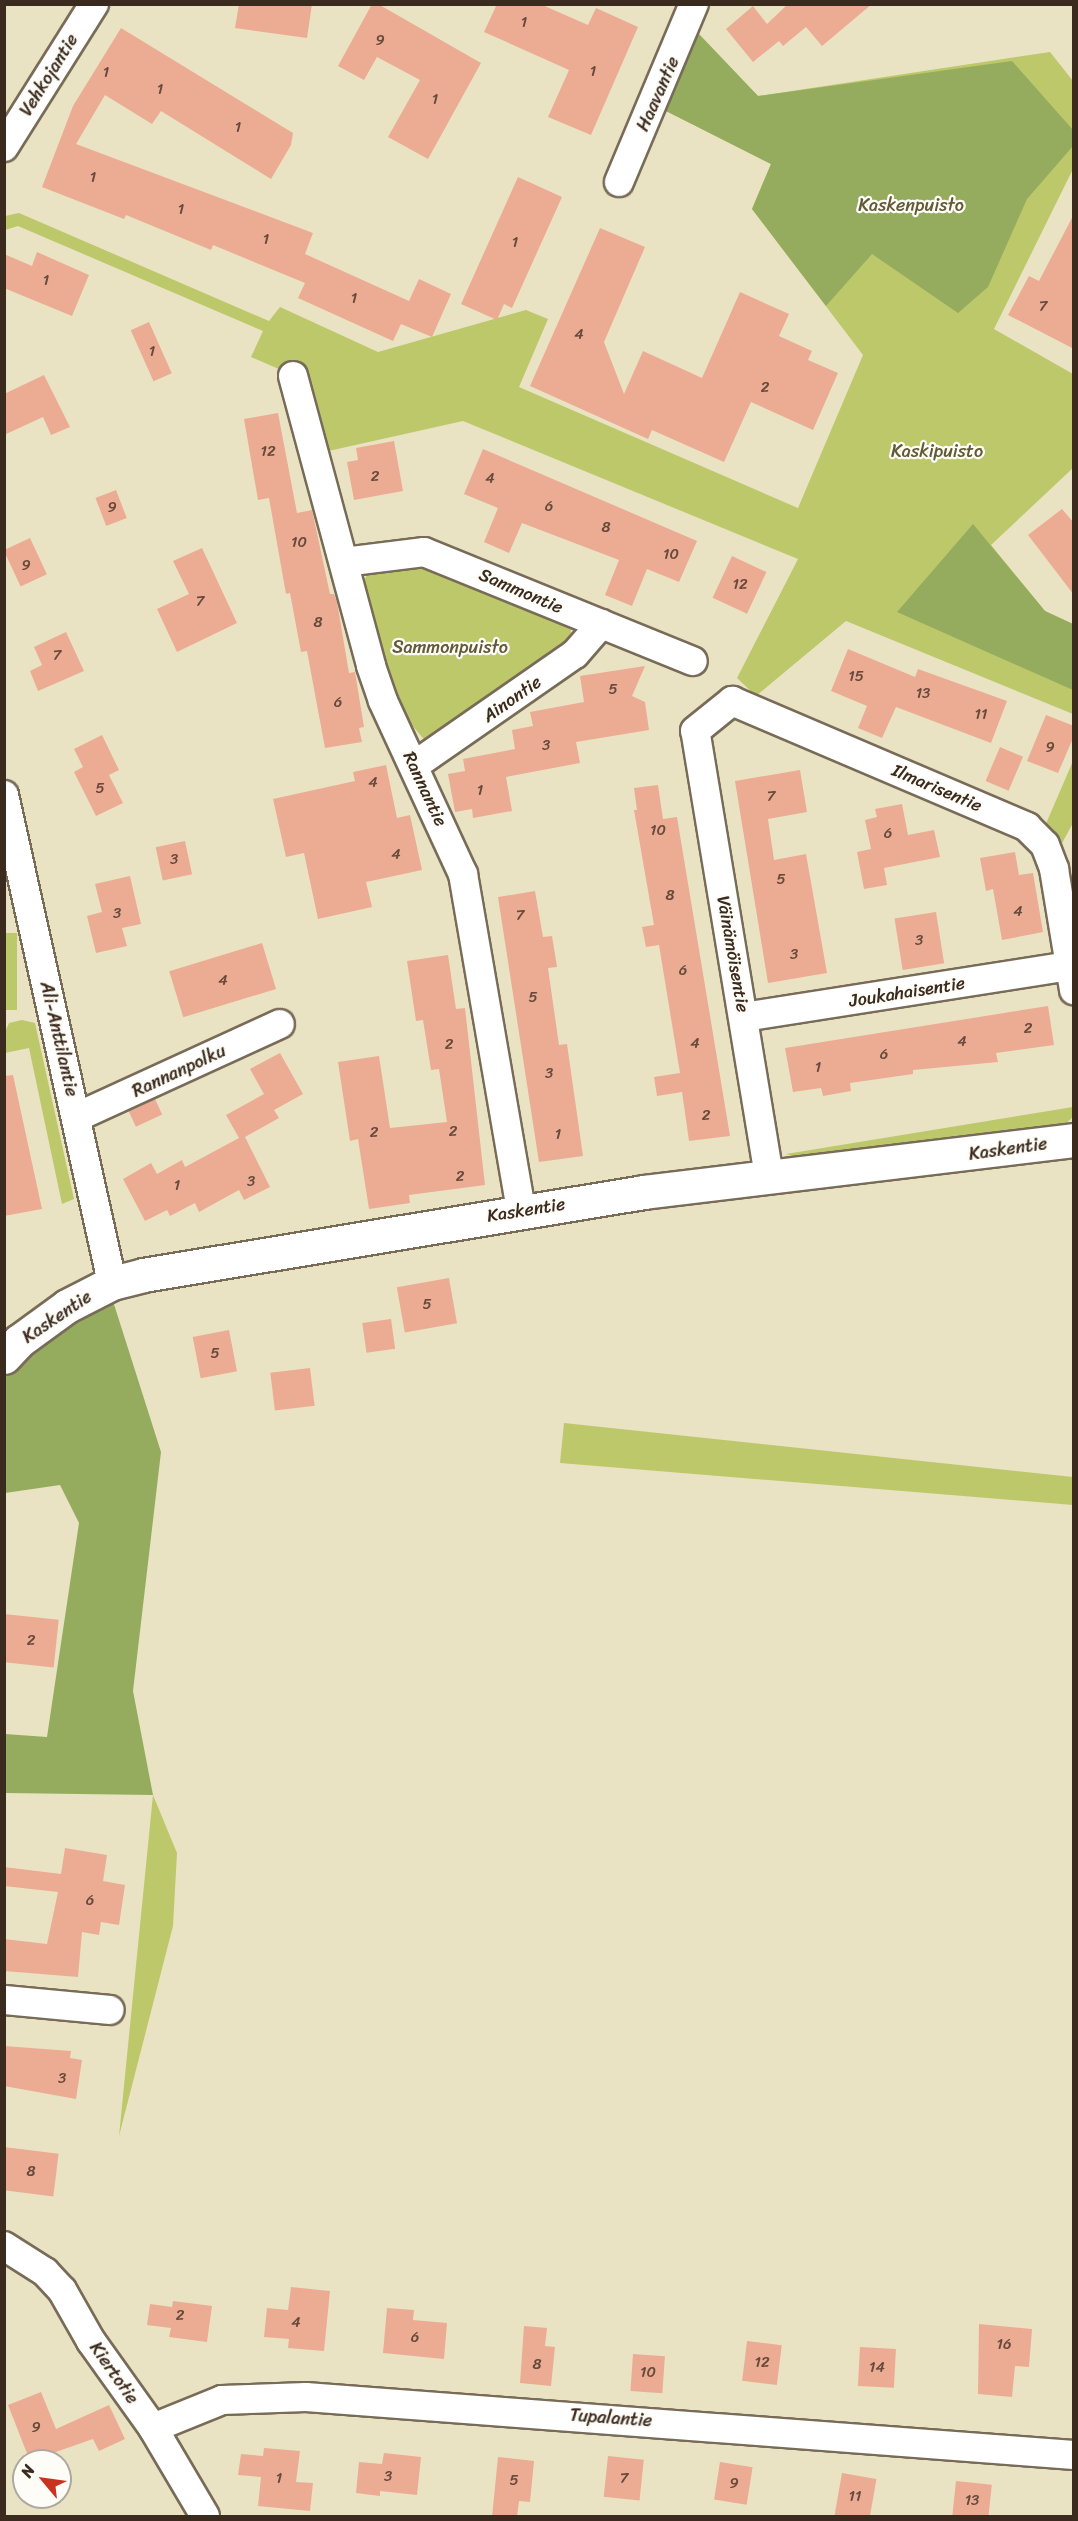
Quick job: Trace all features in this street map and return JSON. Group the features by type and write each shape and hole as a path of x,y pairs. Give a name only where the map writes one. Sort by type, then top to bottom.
{"street":[{"name":"Vehkojantie","path":"4,147 94,4"},
{"name":"Haavantie","path":"619,182 694,4"},
{"name":"Rannantie","path":"294,376 336,542 344,562 383,701 415,765 463,874 521,1210"},
{"name":"Sammontie","path":"344,562 424,552 693,661"},
{"name":"Ainontie","path":"415,765 575,654 601,624"},
{"name":"Ilmarisentie","path":"695,731 732,701 1027,827 1045,844 1054,869 1071,978"},
{"name":"Väinämöisentie","path":"695,731 769,1176"},
{"name":"Ali-Anttilantie","path":"4,795 112,1283"},
{"name":"Joukahaisentie","path":"744,1017 1071,978"},
{"name":"Rannanpolku","path":"77,1118 280,1024"},
{"name":"Kaskentie","path":"4,1357 19,1341 67,1306 112,1283 521,1210 769,1176 1074,1140"},
{"path":"4,2000 110,2010"},
{"name":"Kiertotie","path":"4,2246 45,2272 62,2290 91,2342 153,2428 206,2517"},
{"name":"Tupalantie","path":"153,2428 222,2400 306,2397 1074,2455"}],"green space":[{"name":"Kaskipuisto","path":"697,32 758,96 1050,52 1073,81 1073,169 994,329 1073,374 1073,468 991,545 1045,611 1073,624 1073,714 846,621 756,696 737,678 798,559 463,421 306,456 281,370 251,357 263,331 18,226 5,230 5,216 19,213 269,321 280,307 378,352 526,310 548,319 519,387 798,508 863,355 752,209 771,164 664,110"},
{"name":"Kaskenpuisto","path":"697,32 758,96 1012,61 1073,130 1073,146 1027,199 988,287 958,313 872,254 826,306 752,209 771,164 664,110"},
{"path":"973,524 1045,611 1073,624 1073,690 897,612"},
{"name":"Sammonpuisto","path":"412,562 564,621 571,630 570,641 427,743 401,712 387,681 363,582 370,570"},
{"path":"1073,761 1073,823 1061,845 1045,826"},
{"path":"4,933 17,933 17,1010 4,1010"},
{"path":"22,1020 35,1023 74,1199 62,1204 29,1048 5,1053 5,1032 9,1023"},
{"path":"1073,1107 1073,1117 1064,1125 800,1159 786,1154"},
{"path":"112,1298 161,1452 133,1691 153,1795 5,1793 5,1734 47,1737 79,1523 60,1485 5,1493 4,1375 17,1358"},
{"path":"564,1423 1073,1477 1073,1505 560,1463"},
{"path":"153,1795 177,1853 173,1926 119,2136"}],"building":[{"path":"239,4 312,4 307,38 235,28"},
{"path":"372,4 378,4 481,63 428,159 388,137 420,80 377,57 364,80 338,66"},
{"path":"497,4 540,4 588,25 596,8 638,27 591,135 548,117 569,70 484,32"},
{"path":"788,4 872,4 822,46 806,27 783,46 779,41 753,62 726,29 753,6 767,24"},
{"path":"121,28 293,133 291,145 271,179 161,111 152,124 105,95 76,144 313,233 305,254 409,301 419,279 451,294 432,337 401,324 393,341 298,298 305,283 213,245 211,250 126,215 124,219 42,187 73,106"},
{"path":"518,177 562,197 512,308 504,304 497,320 461,304"},
{"path":"1074,214 1074,349 1008,315 1029,276 1039,281"},
{"path":"600,228 645,247 604,342 624,394 643,351 702,378 740,292 789,314 779,336 812,351 808,360 838,373 813,430 751,402 724,462 652,430 648,439 530,386"},
{"path":"37,252 89,275 72,316 4,288 4,254 32,266"},
{"path":"149,322 172,373 154,381 131,330"},
{"path":"44,375 70,427 51,435 43,417 4,435 4,394"},
{"path":"278,413 297,513 312,510 330,594 334,594 337,602 349,673 355,672 364,727 359,728 362,742 325,748 307,651 301,652 290,593 286,594 269,498 258,500 244,419"},
{"path":"394,441 403,491 354,500 347,462 358,460 356,448"},
{"path":"483,449 697,541 679,582 647,569 632,606 605,595 619,560 522,523 509,553 484,542 498,508 464,494"},
{"path":"116,490 127,518 106,526 95,498"},
{"path":"1062,509 1074,523 1074,595 1028,535"},
{"path":"30,538 47,574 21,587 4,550"},
{"path":"202,548 237,623 177,652 157,609 189,594 173,561"},
{"path":"732,556 766,572 747,614 713,598"},
{"path":"66,632 84,671 38,691 30,671 42,665 34,647"},
{"path":"848,649 915,677 918,669 1007,701 991,743 896,707 882,738 858,728 867,706 831,691"},
{"path":"645,666 632,696 645,702 649,730 576,742 580,763 506,777 512,811 473,818 472,809 455,812 448,774 465,771 463,759 515,749 512,730 533,726 530,712 584,702 580,676"},
{"path":"1046,715 1074,726 1074,736 1058,773 1027,761"},
{"path":"102,735 119,770 109,775 123,803 96,816 74,772 83,767 74,749"},
{"path":"1000,747 1023,757 1009,791 986,781"},
{"path":"386,765 397,818 410,815 422,870 366,882 372,907 318,919 304,853 286,857 273,799 355,781 353,772"},
{"path":"800,770 807,812 768,819 774,860 806,854 827,973 768,983 735,781"},
{"path":"658,785 663,819 677,817 730,1136 689,1141 682,1092 657,1096 654,1077 680,1073 659,945 646,947 642,927 654,925 634,810 637,810 634,788"},
{"path":"902,804 908,835 934,830 940,857 884,868 887,885 864,889 857,852 871,849 865,820 877,817 875,809"},
{"path":"185,841 192,874 163,880 156,847"},
{"path":"1015,852 1019,875 1033,873 1043,932 1002,940 993,889 986,891 980,858"},
{"path":"130,876 141,924 122,928 127,946 96,953 87,916 102,912 95,884"},
{"path":"535,891 543,937 552,936 557,967 548,968 559,1045 567,1044 583,1156 539,1162 498,897"},
{"path":"936,912 944,963 903,970 895,919"},
{"path":"262,943 276,989 183,1017 169,971"},
{"path":"448,955 456,1009 465,1008 485,1185 409,1195 410,1203 369,1209 358,1139 350,1141 338,1062 379,1056 390,1128 447,1122 439,1069 431,1070 423,1020 416,1021 407,961"},
{"path":"1048,1006 1054,1045 996,1053 998,1062 913,1070 913,1074 850,1083 851,1091 823,1096 821,1088 793,1092 785,1048"},
{"path":"280,1053 303,1094 274,1110 279,1118 245,1137 270,1187 244,1200 239,1190 199,1212 195,1203 170,1216 167,1210 145,1221 123,1179 151,1163 157,1174 182,1160 185,1167 239,1138 226,1115 264,1094 250,1069"},
{"path":"13,1075 42,1209 4,1216 4,1076"},
{"path":"155,1099 162,1114 136,1127 129,1111"},
{"path":"449,1278 457,1323 405,1333 397,1287"},
{"path":"391,1319 395,1349 366,1353 362,1323"},
{"path":"229,1330 237,1371 201,1378 193,1337"},
{"path":"310,1368 315,1406 275,1411 270,1373"},
{"path":"4,1614 59,1620 54,1667 4,1662"},
{"path":"65,1848 107,1855 103,1881 125,1885 119,1925 101,1922 99,1935 82,1932 78,1977 4,1971 4,1939 47,1944 58,1892 4,1886 4,1867 61,1874"},
{"path":"4,2046 71,2051 70,2058 82,2060 76,2099 4,2086"},
{"path":"4,2147 59,2154 53,2196 4,2190"},
{"path":"291,2287 330,2291 324,2351 288,2348 289,2339 264,2337 267,2308 288,2310"},
{"path":"173,2301 212,2306 207,2342 169,2337 171,2328 147,2325 150,2304 172,2307"},
{"path":"387,2308 414,2310 413,2320 447,2323 444,2359 383,2353"},
{"path":"979,2324 1032,2329 1029,2367 1015,2366 1012,2397 978,2394"},
{"path":"524,2326 547,2328 545,2346 555,2347 551,2386 520,2383"},
{"path":"747,2341 782,2345 777,2385 742,2381"},
{"path":"860,2347 896,2349 894,2388 858,2386"},
{"path":"633,2354 665,2356 662,2393 630,2391"},
{"path":"41,2392 56,2429 109,2405 125,2439 99,2451 93,2439 64,2449 25,2449 8,2405"},
{"path":"264,2448 300,2451 296,2482 313,2483 310,2511 258,2506 261,2477 238,2475 241,2454 263,2456"},
{"path":"384,2453 421,2457 417,2495 380,2491 380,2496 356,2493 359,2462 382,2464"},
{"path":"608,2456 644,2460 640,2501 604,2497"},
{"path":"498,2457 534,2461 530,2502 519,2501 517,2517 492,2517"},
{"path":"720,2462 753,2467 747,2505 714,2500"},
{"path":"842,2473 876,2479 870,2516 835,2515"},
{"path":"956,2481 992,2485 989,2516 952,2516"}]}
